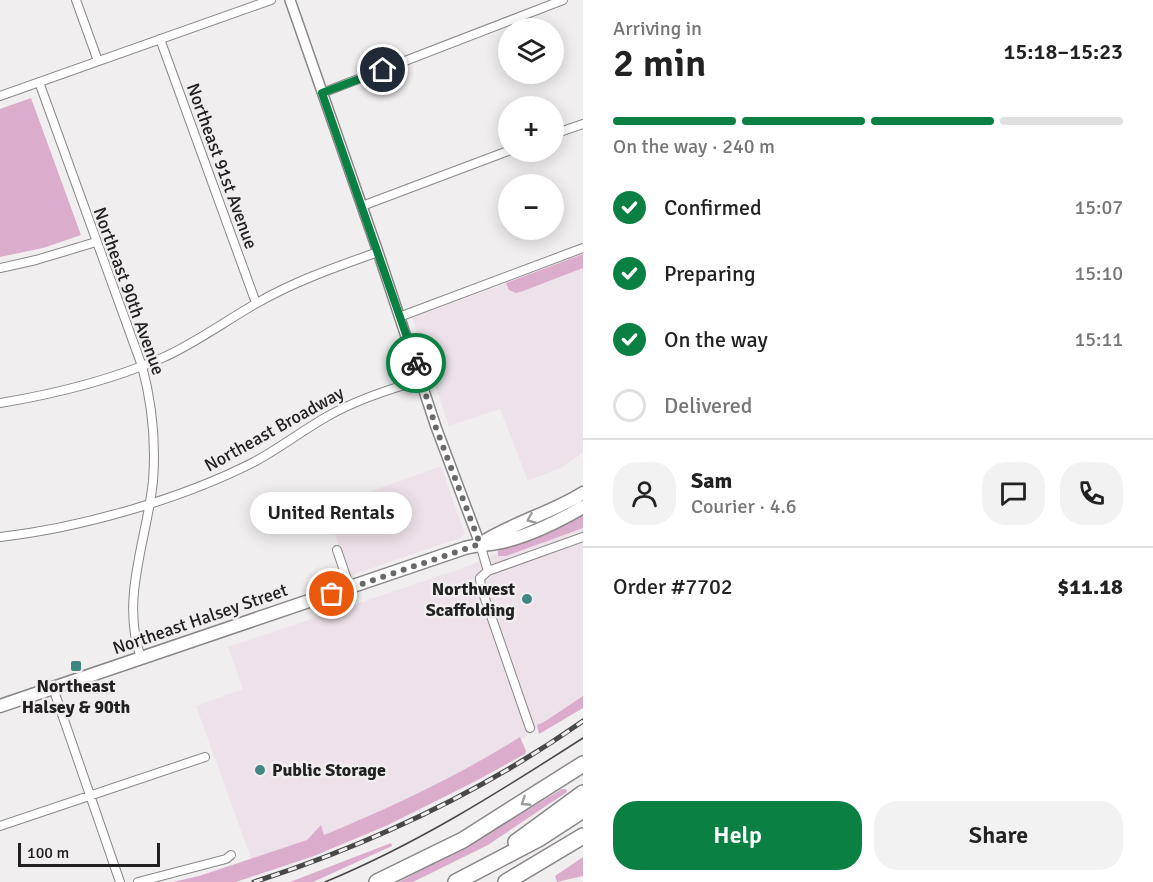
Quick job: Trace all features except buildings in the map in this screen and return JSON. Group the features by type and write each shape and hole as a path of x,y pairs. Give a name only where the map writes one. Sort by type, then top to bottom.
{"highway":[{"path":"377,882 463,840 579,767"},
{"path":"481,870 507,848 583,793"},
{"path":"456,882 540,838 583,810"},
{"path":"506,882 583,836"}],"main road":[{"name":"Northeast Halsey Street","path":"0,706 480,544 501,531 540,515 583,493"},
{"name":"Northeast Halsey Street","path":"480,544 504,542 524,535 583,507"}],"street":[{"path":"76,0 98,61"},
{"path":"0,96 271,0"},
{"path":"290,0 422,380 436,428 480,544 488,572"},
{"path":"322,93 563,0"},
{"name":"Northeast 91st Avenue","path":"160,39 256,303"},
{"name":"Northeast 90th Avenue","path":"39,82 147,385 154,462 149,504 135,575 133,601 133,633 141,658"},
{"path":"564,131 583,124"},
{"path":"362,206 498,155"},
{"path":"0,268 96,242"},
{"path":"399,317 583,248"},
{"path":"0,403 78,386 142,366 203,337 256,303 318,273 378,252"},
{"name":"Northeast Broadway","path":"0,537 78,523 149,504 193,488 236,471 270,453 319,421 356,401 422,380"},
{"path":"530,728 481,587 480,578 488,572 583,537"},
{"path":"337,550 350,588"},
{"path":"52,688 120,882"},
{"path":"0,826 205,757"},
{"path":"138,882 226,859 231,855"}],"shaded area":[{"path":"31,98 81,235 43,248 0,257 0,109"},
{"path":"583,254 583,268 523,291 516,293 509,290 506,283"},
{"path":"583,255 583,453 560,468 528,481 500,409 449,426 412,318"},
{"path":"441,466 465,534 460,538 349,576 326,508"},
{"path":"583,513 583,528 506,556 498,556 498,549"},
{"path":"583,514 583,699 545,725 477,765 401,803 324,835 252,861 196,706 243,689 228,647 466,567"},
{"path":"583,696 583,708 539,734 537,725"},
{"path":"520,737 526,751 525,754 388,825 314,856 236,882 173,882 199,876 307,840 321,825 324,835 424,790"},
{"path":"562,789 566,789 567,792 488,845 413,882 399,882 477,840"},
{"path":"391,843 392,846 313,882 290,882"},
{"path":"583,857 583,876 557,882 555,876"}],"tram line":[{"path":"325,882 425,834 583,738"}],"railway":[{"path":"254,882 341,851 424,814 505,771 583,721"}],"way so far":[{"path":"332,594 480,544 436,428 416,363"}],"place":[{"name":"United Rentals","path":"332,594"},
{"name":"Northwest Scaffolding","path":"527,599"},
{"name":"Northeast Halsey & 90th","path":"76,666"},
{"name":"Public Storage","path":"260,770"}],"route":[{"path":"383,70 322,93 416,363"}]}
